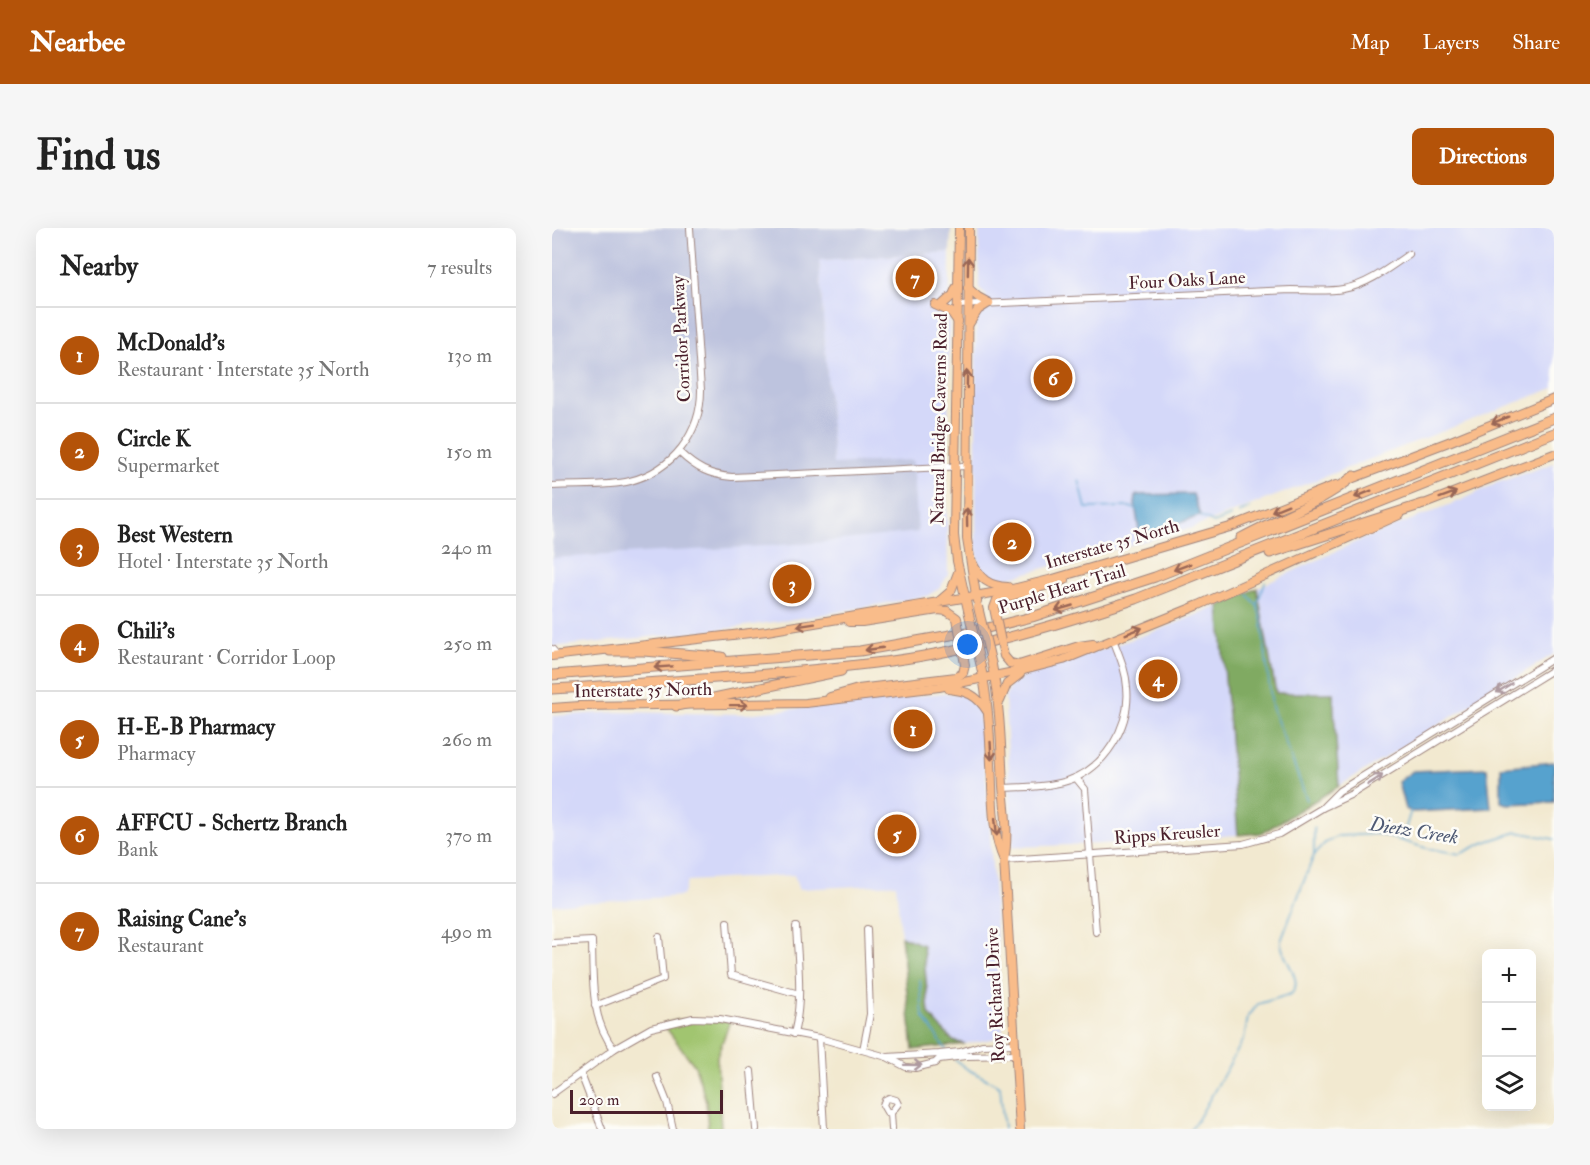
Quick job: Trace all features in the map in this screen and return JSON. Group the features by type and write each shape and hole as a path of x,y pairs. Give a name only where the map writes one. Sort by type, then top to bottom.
{"highway":[{"name":"Purple Heart Trail","path":"552,675 860,651 980,630 1075,605 1206,558 1554,417"},
{"name":"Purple Heart Trail","path":"552,689 875,663 957,649 1072,620 1221,567 1554,433"},
{"path":"1206,558 1256,530 1314,503 1340,488 1354,476"},
{"path":"1221,567 1423,504"},
{"path":"610,651 764,659"},
{"path":"676,705 875,663"}],"main road":[{"name":"Natural Bridge Caverns Road","path":"959,228 954,535 959,569 981,667"},
{"name":"Natural Bridge Caverns Road","path":"969,228 966,466 968,553 992,665"},
{"path":"958,282 953,295 938,305 951,312 958,322"},
{"path":"968,288 989,303 978,310 968,328"},
{"name":"Interstate 35 North","path":"554,654 610,651 830,621 1017,587 1230,526 1554,399"},
{"name":"Interstate 35 North","path":"552,708 806,703 939,687 1024,670 1063,660 1213,599 1423,504 1554,454"},
{"path":"968,553 979,575 985,581 998,586 1017,587"},
{"path":"1101,564 1055,584 997,600 994,608 1004,656 1010,663 1019,664 1079,645 1109,641"},
{"path":"937,603 951,591 959,569"},
{"path":"806,703 858,689 956,677 963,673 965,665 957,618 947,611 938,610 862,622 830,621"},
{"name":"Roy Richard Drive","path":"992,665 998,707 1004,788 1007,846 1004,860 1020,1129"},
{"name":"Roy Richard Drive","path":"981,667 988,713 998,848 1004,860"},
{"path":"998,707 1007,684 1024,670"},
{"path":"939,687 969,693 982,702 988,713"}],"street":[{"name":"Corridor Parkway","path":"552,486 631,480 646,475 680,453 694,427 701,403 690,228"},
{"name":"Four Oaks Lane","path":"958,305 1341,290 1384,272 1409,254"},
{"path":"680,453 702,471 732,477 966,466"},
{"path":"1004,788 1051,784 1076,778 1094,767 1107,753 1125,715 1127,686 1123,666 1109,641"},
{"name":"Ripps Kreusler","path":"1324,807 1340,791 1554,658"},
{"name":"Ripps Kreusler","path":"1004,860 1255,842 1279,834 1324,807 1373,782 1554,669"},
{"path":"1076,778 1085,789 1096,932"},
{"path":"727,922 731,975 799,994"},
{"path":"794,1034 798,1017 799,994 796,927"},
{"path":"863,1050 870,1014 867,929"},
{"path":"595,1006 663,979 659,937"},
{"path":"552,944 591,940 595,1006 603,1031 614,1048"},
{"path":"552,1094 614,1048 651,1028 693,1018 720,1018 819,1038 887,1057 906,1067 915,1068 935,1063 939,1057 982,1045 1014,1044"},
{"path":"819,1038 824,1129"},
{"path":"887,1057 1015,1055"},
{"path":"751,1071 756,1129"},
{"path":"581,1074 602,1129"},
{"path":"657,1077 668,1102 673,1129"},
{"path":"891,1113 892,1129"}],"shaded area":[{"path":"552,228 951,228 950,252 819,260 833,464 913,460 918,532 814,543 552,558"},
{"path":"979,228 1554,228 1554,388 1192,528 1008,578 988,576 979,564 976,545 976,321 987,295 979,288"},
{"path":"950,252 948,446 942,457 946,478 948,575 940,588 927,596 809,617 717,630 552,647 552,558 833,465 819,260"},
{"path":"1554,463 1554,654 1339,786 1333,694 1276,693 1257,588 1358,541 1464,499 1494,484"},
{"path":"1219,606 1238,835 1013,847 1005,698 1010,687 1022,677 1159,630"},
{"path":"945,693 963,695 979,709 988,802 1003,1037 965,1044 953,1041 929,1014 923,945 901,936 896,884 799,889 794,875 688,881 682,896 552,905 552,716 618,712 746,714"}],"green space":[{"path":"1257,588 1276,693 1333,693 1339,786 1262,833 1238,835 1219,606"},
{"path":"901,936 923,945 929,1014 953,1041 965,1044 913,1050"},
{"path":"676,1020 730,1021 717,1057 721,1129 708,1129 706,1101 695,1066 663,1024"}],"water":[{"path":"1193,494 1200,516 1140,536 1135,505 1136,495"},
{"path":"1554,762 1554,802 1508,804 1501,802 1501,767"},
{"path":"1487,768 1491,808 1413,812 1405,809 1398,782 1413,771"}],"waterway":[{"path":"1079,480 1086,508 1130,507 1137,510"},
{"path":"1239,513 1250,508"},
{"path":"1200,516 1214,523 1231,516"},
{"path":"1257,604 1265,582"},
{"path":"1248,595 1257,605 1261,618 1272,707 1307,800"},
{"path":"1402,840 1411,810"},
{"path":"1314,828 1314,854"},
{"name":"Dietz Creek","path":"1190,1129 1197,1121 1244,1039 1248,1017 1258,1004 1291,994 1295,988 1296,982 1281,941 1314,855 1325,843 1338,836 1378,834 1426,848 1460,854 1485,842 1517,832 1554,839"},
{"path":"920,980 923,1016 946,1050"},
{"path":"955,1060 1000,1086 1004,1129"}],"place":[{"name":"Raising Cane's","path":"915,278"},
{"name":"AFFCU - Schertz Branch","path":"1053,378"},
{"name":"Circle K","path":"1012,542"},
{"name":"Best Western","path":"792,584"},
{"name":"Chili's","path":"1158,679"},
{"name":"McDonald's","path":"913,729"},
{"name":"H-E-B Pharmacy","path":"897,834"}]}
